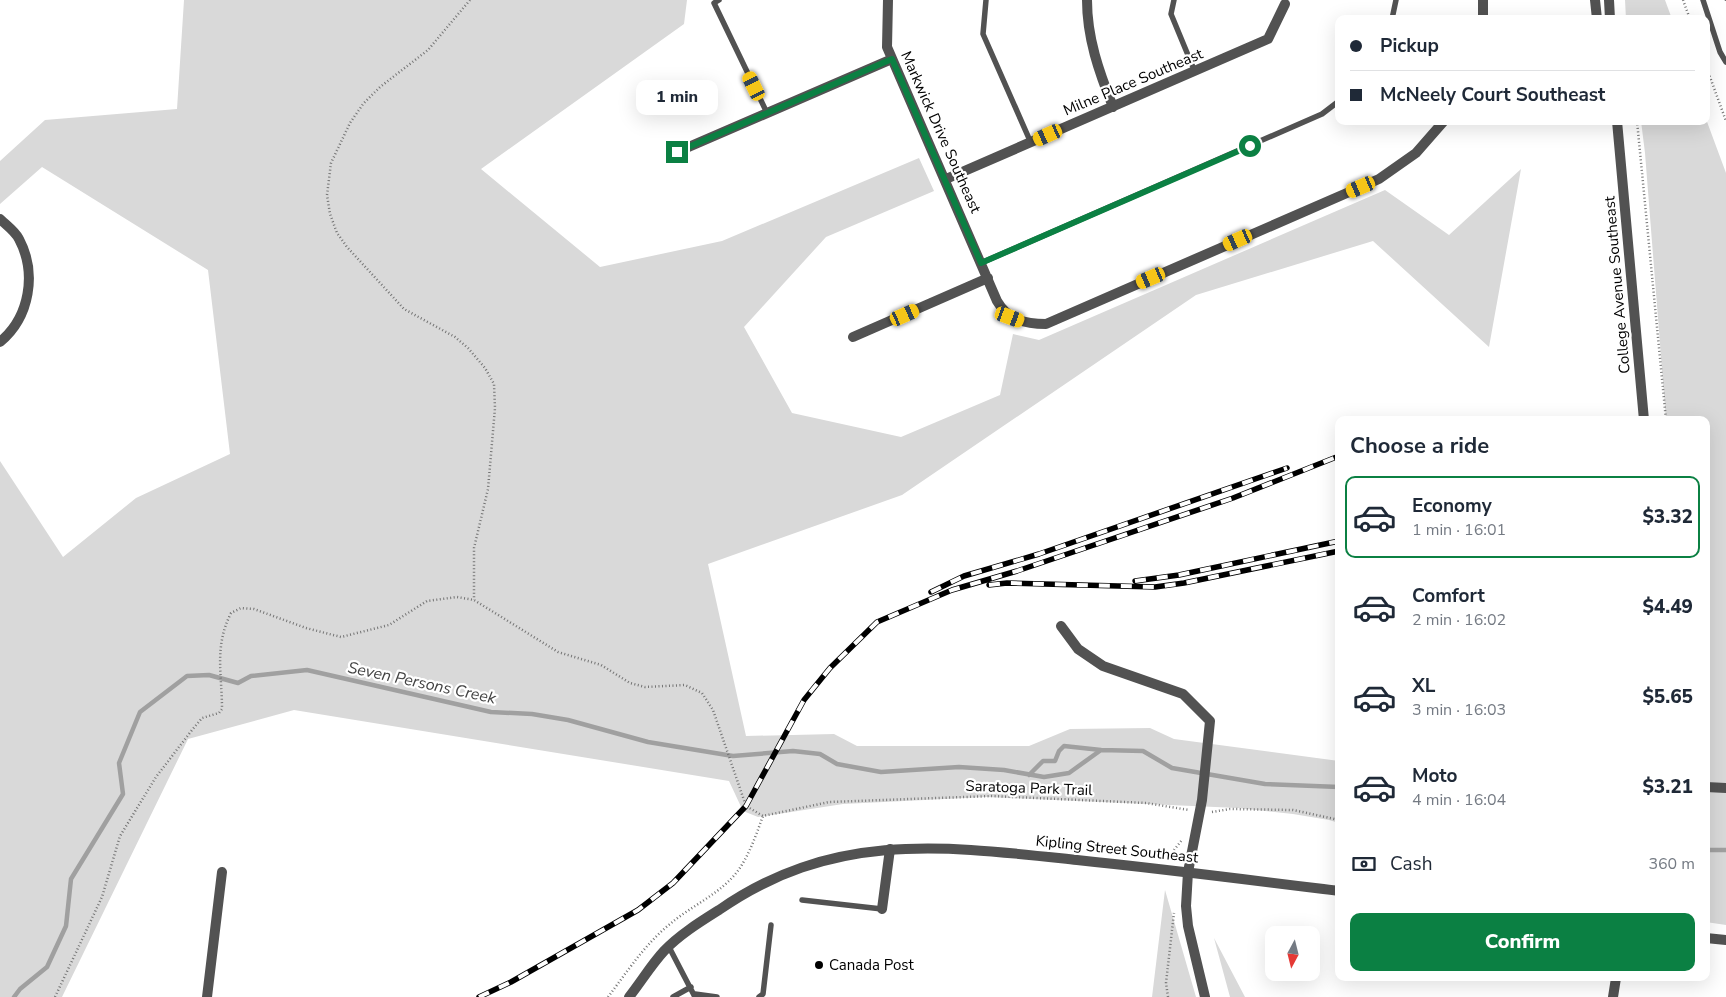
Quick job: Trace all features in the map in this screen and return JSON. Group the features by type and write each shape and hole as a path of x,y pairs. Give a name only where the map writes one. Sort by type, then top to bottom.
{"street":[{"name":"Markwick Drive Southeast","path":"888,0 886,38 892,59 1003,311 1026,322 1046,324 1378,179 1416,152 1440,125"},
{"path":"1087,0 1090,37 1098,70 1113,107"},
{"path":"1483,0 1483,15"},
{"path":"1595,0 1597,15"},
{"path":"1609,0 1610,15"},
{"name":"Milne Place Southeast","path":"946,180 1268,39 1285,4"},
{"path":"677,152 892,59"},
{"name":"College Avenue Southeast","path":"1613,125 1619,148"},
{"name":"College Avenue Southeast","path":"1617,125 1644,416"},
{"path":"0,219 19,238 31,274 28,298 11,333 0,342"},
{"path":"853,337 988,278"},
{"path":"1061,626 1078,649 1103,666 1183,694 1210,721 1202,800 1188,872 1186,906 1188,926 1205,997"},
{"path":"1710,787 1726,788"},
{"name":"Kipling Street Southeast","path":"629,997 669,947 730,902 765,882 801,867 846,854 890,849 964,848 1188,872 1335,890"},
{"path":"882,909 890,849"},
{"path":"206,997 222,872"},
{"path":"1710,938 1726,940"},
{"path":"1613,997 1616,981"}],"lane":[{"path":"719,0 714,4 768,113"},
{"path":"986,0 983,34 1031,143"},
{"path":"1174,0 1172,14 1194,72"},
{"path":"1393,15 1396,0"},
{"path":"1703,0 1708,15"},
{"path":"1710,21 1720,52 1726,62"},
{"path":"981,263 1322,114 1335,104"},
{"path":"802,900 882,909"},
{"path":"759,997 763,994 771,925"},
{"path":"669,947 695,996 717,997"},
{"path":"673,997 691,987"}],"path":[{"path":"470,0 428,50 380,87 363,104 350,123 335,154 328,178 327,195 330,214 337,233 366,268 404,309 455,337 468,348 485,368 494,384 496,408 488,489 474,548 474,600"},
{"path":"1683,0 1689,15"},
{"path":"1710,77 1726,121"},
{"path":"1637,125 1666,416"},
{"path":"55,997 102,897 120,836 156,777 192,730 202,718 219,713 222,709 219,652 226,622 231,613 241,608 254,609 306,628 341,637 389,625 427,600 457,597 474,600 558,652 601,665 630,683 645,687 673,685 694,688 702,693 714,710 720,734 746,806 763,816 750,849 737,872 718,889 670,924 641,953 608,997"},
{"name":"Saratoga Park Trail","path":"763,816 829,802 992,796 1146,803 1200,812 1230,809 1293,810 1335,819"},
{"path":"1168,997 1166,983 1175,906"}],"shaded area":[{"path":"184,0 687,0 684,24 481,169 600,267 722,241 919,158 934,191 826,237 744,327 792,413 901,437 1000,395 1013,334 1039,340 1385,190 1449,235 1521,169 1489,347 1373,241 1196,295 902,495 708,564 746,736 834,734 857,746 1029,746 1070,729 1150,728 1174,739 1335,760 1335,822 1293,814 1238,808 986,797 843,804 758,817 743,811 729,781 294,710 188,739 62,997 0,997 0,461 63,557 136,498 230,454 208,270 42,167 0,204 0,161 45,120 177,109"},
{"path":"1625,0 1665,0 1671,15 1626,15"},
{"path":"1642,125 1708,125 1726,173 1726,925 1710,923 1710,416 1666,416"},
{"path":"1165,890 1196,997 1152,997"},
{"path":"1214,938 1245,997 1230,997"}],"waterway":[{"name":"Seven Persons Creek","path":"14,997 20,989 47,967 66,926 71,879 123,794 119,763 140,712 187,676 209,675 238,683 251,676 307,670 491,712 532,714 568,720 648,742 733,756 793,751 820,754 837,764 881,772 959,767 1004,770 1044,777 1069,773 1101,750 1143,751 1172,768 1265,784 1335,787"},
{"name":"Seven Persons Creek","path":"1029,775 1043,761 1055,761 1059,751 1064,746 1101,750"},
{"name":"Seven Persons Creek","path":"1710,850 1726,850"}],"railway":[{"path":"479,997 511,982 638,910 673,883 746,806 804,700 830,668 877,622 952,590 1017,571 1233,498 1335,458"},
{"path":"931,592 964,576 1039,554 1287,468"},
{"path":"1135,581 1179,575 1335,542"},
{"path":"989,585 1007,583 1155,587 1184,583 1335,552"}],"place":[{"name":"Canada Post","path":"819,965"}],"route":[{"path":"677,152 892,59 981,263 1250,146"}]}
